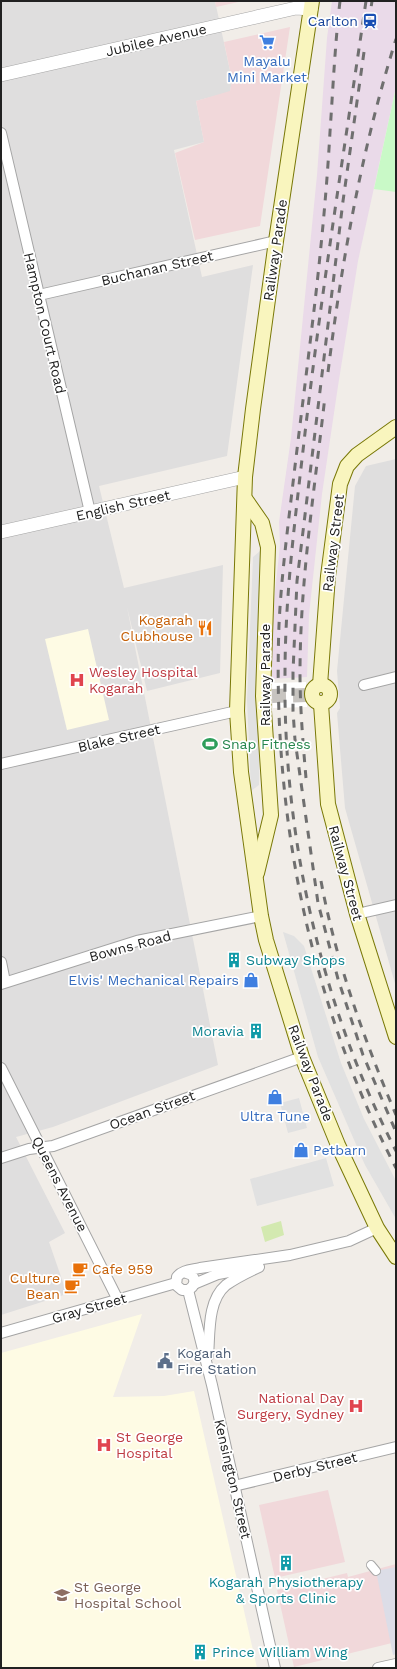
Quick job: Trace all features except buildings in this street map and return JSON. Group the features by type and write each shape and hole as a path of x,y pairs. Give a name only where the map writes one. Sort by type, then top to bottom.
{"main road":[{"name":"Railway Parade","path":"312,5 276,241 253,409 246,477 237,711 241,772 247,826 266,940 302,1057 338,1145 377,1228 396,1257"},
{"name":"Railway Street","path":"396,427 357,455 347,466 340,484 315,695 328,804 357,914 396,1037"},
{"name":"Railway Parade","path":"246,500 262,523 268,547 268,696 271,805 270,824 256,878"},
{"path":"247,826 264,823 271,805"}],"street":[{"name":"Jubilee Avenue","path":"1,75 312,5"},
{"name":"Hampton Court Road","path":"1,133 90,512"},
{"name":"Buchanan Street","path":"38,295 276,241"},
{"name":"English Street","path":"1,532 246,477"},
{"path":"364,684 396,677"},
{"name":"Blake Street","path":"1,764 237,711"},
{"path":"357,914 396,905"},
{"name":"Bowns Road","path":"3,983 137,941 261,916"},
{"path":"1,962 3,983"},
{"name":"Ocean Street","path":"1,1158 53,1146 302,1057"},
{"name":"Queens Avenue","path":"1,1068 118,1300"},
{"path":"290,1255 258,1266 218,1274 191,1287 180,1289 176,1283 178,1276 184,1272 290,1255 349,1241 377,1228"},
{"path":"207,1366 212,1317 218,1296 228,1284 258,1266"},
{"path":"184,1272 192,1275 191,1287"},
{"name":"Gray Street","path":"1,1333 176,1283"},
{"name":"Kensington Street","path":"191,1287 207,1366 275,1668"},
{"name":"Derby Street","path":"234,1486 396,1447"},
{"path":"378,1668 396,1664"}],"shaded area":[{"path":"1,1 215,1 232,80 230,92 196,101 204,142 174,150 202,277 253,265 227,456 99,486 124,588 223,565 220,673 147,691 127,607 218,1065 53,1127 16,1137 65,1233 49,1242 67,1294 1,1315"},
{"path":"215,1 243,1 216,7"},
{"path":"332,1 396,1 396,87 358,261 338,386 322,494 309,615 307,677 271,679 272,620 280,545 279,522 291,438 317,175 327,38"},
{"path":"290,27 260,226 195,240 175,153 204,142 196,101 230,91 232,80 224,42"},
{"path":"396,459 396,987 345,808 337,713 340,708 337,671 355,486 366,466"},
{"path":"261,550 259,785 251,791 247,700 253,557"},
{"name":"Wesley Hospital Kogarah","path":"88,629 109,720 67,730 45,639"},
{"path":"283,932 294,936 304,946 341,1063 364,1119 396,1181 396,1219 365,1165 318,1057"},
{"path":"299,1098 307,1128 288,1133 280,1103"},
{"path":"326,1158 334,1186 257,1206 250,1179"},
{"name":"St George Hospital","path":"142,1314 113,1397 164,1396 194,1391 257,1668 1,1668 1,1353"},
{"path":"328,1490 345,1562 275,1578 259,1505"},
{"path":"396,1564 396,1642 294,1667 277,1590 347,1573 348,1577"},
{"path":"396,1567 396,1654 393,1655 376,1571"}],"green space":[{"path":"396,87 396,192 374,189"},
{"path":"281,1221 284,1235 265,1242 261,1227"}],"pier":[{"path":"306,682 307,707 273,708 272,683"}],"tunnel":[{"path":"272,696 308,695"}],"railway":[{"path":"340,1 320,253 282,578 279,625 278,695 282,765 290,835 302,904 319,972 340,1039 366,1104 396,1168"},
{"path":"366,1 319,325 295,523 285,644 286,735 291,797 299,858 327,979 347,1038 370,1095 396,1151"},
{"path":"369,22 372,1"},
{"path":"328,372 354,204 373,121 396,39"},
{"path":"364,52 343,201 297,581 293,711 295,740 318,903 338,979 363,1055 396,1132"},
{"path":"306,778 300,673 302,603 325,396"},
{"path":"321,881 327,911 352,1000 396,1115"}],"place":[{"name":"Carlton","path":"370,21"},
{"name":"Mayalu Mini Market","path":"267,42"},
{"name":"Kogarah Clubhouse","path":"205,628"},
{"name":"Wesley Hospital Kogarah","path":"77,680"},
{"name":"Snap Fitness","path":"210,744"},
{"name":"Subway Shops","path":"234,960"},
{"name":"Elvis' Mechanical Repairs","path":"251,980"},
{"name":"Moravia","path":"256,1031"},
{"name":"Ultra Tune","path":"275,1097"},
{"name":"Petbarn","path":"301,1150"},
{"name":"Cafe 959","path":"80,1269"},
{"name":"Culture Bean","path":"72,1286"},
{"name":"Kogarah Fire Station","path":"165,1361"},
{"name":"National Day Surgery, Sydney","path":"356,1406"},
{"name":"St George Hospital","path":"104,1445"},
{"name":"Kogarah Physiotherapy & Sports Clinic","path":"286,1563"},
{"name":"St George Hospital School","path":"62,1595"},
{"name":"Prince William Wing","path":"200,1652"}]}
